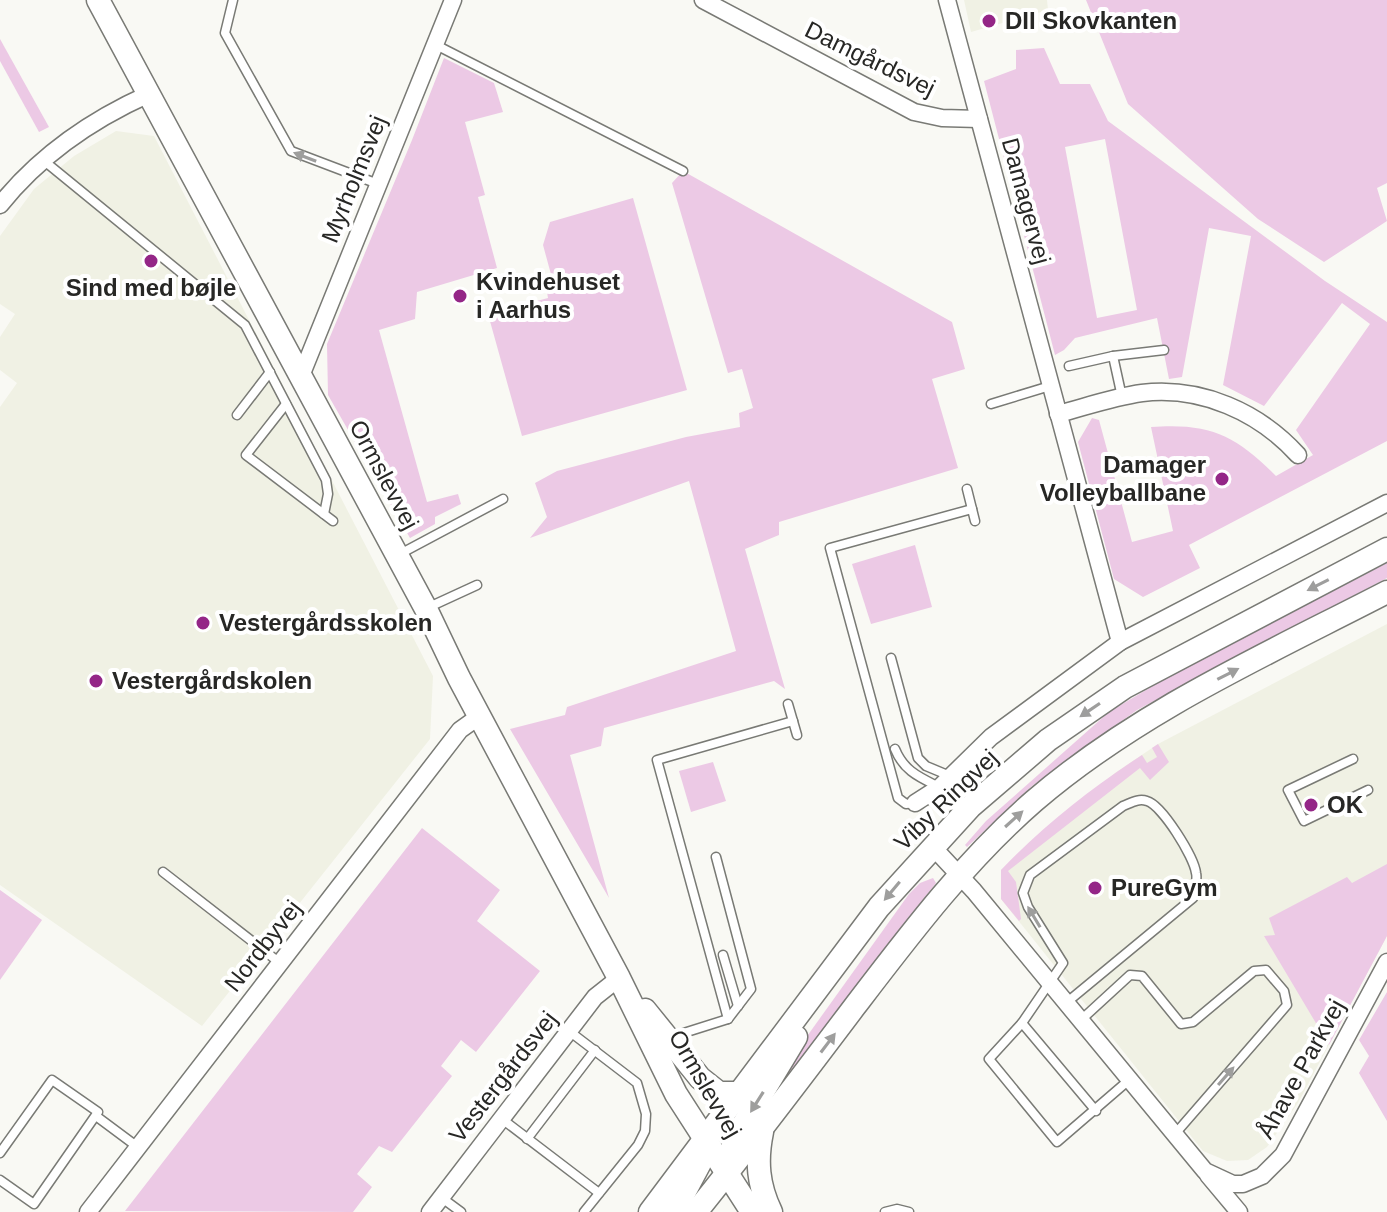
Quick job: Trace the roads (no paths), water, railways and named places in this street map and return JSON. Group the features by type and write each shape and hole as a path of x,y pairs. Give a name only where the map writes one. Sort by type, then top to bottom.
{"main road":[{"name":"Ormslevvej","path":"98,0 426,609 619,978 660,1041 719,1093 738,1093"},
{"name":"Viby Ringvej","path":"650,1212 854,939 932,846 970,807 1038,748 1125,687 1387,549"},
{"path":"696,1212 907,937 959,875 1033,802 1118,738 1187,695 1387,592"},
{"path":"727,1173 729,1153 737,1135 854,939"},
{"name":"Ormslevvej","path":"660,1041 676,1094 708,1137 752,1212"},
{"path":"674,1212 708,1137 708,1095 700,1078"},
{"name":"Ormslevvej","path":"764,1127 757,1155 761,1191 771,1212"}],"street":[{"name":"Myrholmsvej","path":"301,376 453,0"},
{"name":"Damgårdsvej","path":"703,0 914,112 942,118 979,119"},
{"name":"Damagervej","path":"947,0 1120,642"},
{"path":"0,205 42,159 85,127 149,94"},
{"path":"1058,414 1122,397 1171,392 1190,394 1227,404 1262,423 1298,455"},
{"path":"915,803 945,782 991,737 1120,642 1387,503"},
{"name":"Nordbyvej","path":"88,1212 460,730 481,715"},
{"path":"932,846 1239,1212"},
{"name":"Åhave Parkvej","path":"1205,1171 1233,1184 1243,1184 1262,1176 1283,1155 1387,962"},
{"name":"Vestergårdsvej","path":"430,1212 595,997 619,978"}],"lane":[{"path":"233,0 225,33 291,151 378,184"},
{"path":"435,44 683,171"},
{"path":"42,159 245,325 326,480 328,494 324,514"},
{"path":"1069,366 1113,356 1164,350"},
{"path":"1113,356 1122,397"},
{"path":"237,415 270,372"},
{"path":"991,404 1050,386"},
{"path":"286,404 246,455 333,521"},
{"path":"967,489 975,521"},
{"path":"397,555 503,499"},
{"path":"915,803 906,804 898,798 830,548 972,509"},
{"path":"426,609 477,585"},
{"path":"891,658 918,758 945,782"},
{"path":"788,704 797,735"},
{"path":"728,1019 657,760 793,721"},
{"path":"895,749 900,761 911,773 945,782"},
{"path":"1353,759 1288,790 1304,821 1368,790"},
{"path":"1066,1004 1193,898 1197,874 1189,854 1160,809 1148,801 1135,800 1123,806 1030,875 1023,893 1028,907 1063,963 1022,1023 989,1059 1057,1142 1129,1080"},
{"path":"660,1041 728,1019 751,989 716,857"},
{"path":"163,872 281,963"},
{"path":"723,955 738,1006"},
{"path":"1080,1021 1130,975 1142,976 1181,1024 1193,1022 1254,971 1266,970 1284,991 1287,1005 1174,1135"},
{"path":"1022,1023 1096,1111"},
{"path":"569,1031 637,1083 646,1114 645,1131 638,1145 584,1212"},
{"path":"527,1139 595,1050"},
{"path":"0,1153 52,1080 98,1112 34,1204 0,1180"},
{"path":"96,1116 139,1148"},
{"path":"501,1118 599,1193"},
{"path":"441,1197 461,1212"},
{"path":"885,1212 897,1209 909,1212"}],"place":[{"name":"DII Skovkanten","path":"989,21"},
{"name":"Sind med bøjle","path":"151,261"},
{"name":"Kvindehuset i Aarhus","path":"460,296"},
{"name":"Damager Volleyballbane","path":"1222,479"},
{"name":"Vestergårdsskolen","path":"203,623"},
{"name":"Vestergårdskolen","path":"96,681"},
{"name":"OK","path":"1311,805"},
{"name":"PureGym","path":"1095,888"}]}
